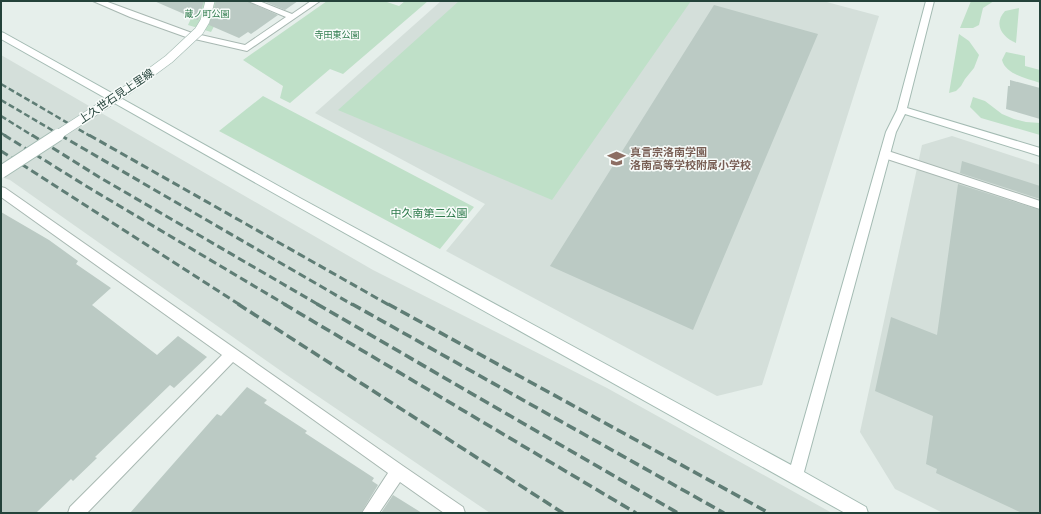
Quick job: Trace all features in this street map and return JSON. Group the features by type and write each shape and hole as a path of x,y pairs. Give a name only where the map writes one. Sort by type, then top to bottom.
{"street":[{"path":"97,1 177,30 233,46 247,48 316,1"},
{"name":"上久世石見上里線","path":"1,172 127,90 169,59 199,31 206,21 210,1"},
{"path":"252,1 293,17"},
{"path":"795,476 885,154 892,132 902,110 930,1"},
{"path":"1,35 860,513"},
{"path":"902,110 1040,152"},
{"path":"885,154 1040,205"},
{"path":"1,191 457,513"},
{"path":"76,513 232,354"},
{"path":"370,513 398,471"}],"shaded area":[{"name":"真言宗洛南学園 洛南高等学校附属小学校","path":"441,1 823,1 879,16 762,385 717,396 446,251 485,204 315,113"},
{"path":"1,55 373,270 607,388 832,513 490,513 291,378 10,180 1,177"},
{"path":"952,136 1040,165 1040,513 943,513 895,489 860,432 922,145"}],"green space":[{"name":"蔵ノ町公園","path":"194,1 222,1 220,15 211,32 188,25 194,12"},
{"name":"寺田東公園","path":"327,1 384,1 399,6 405,1 428,1 343,74 330,69 290,103 280,98 283,86 243,60"},
{"path":"459,1 691,1 552,200 338,110"},
{"path":"971,1 994,1 983,8 979,25 973,28 960,28"},
{"path":"1019,8 1016,43 1003,34 1000,21 1001,16 1005,11"},
{"path":"959,34 969,41 979,55 974,68 961,86 956,91 949,93"},
{"path":"1006,52 1025,56 1025,66 1040,70 1040,83 1012,73 1004,65 1002,60"},
{"name":"中久南第二公園","path":"263,96 474,207 440,249 219,131"},
{"path":"973,97 985,101 1002,114 1014,119 1040,123 1040,135 981,118 970,107"}],"building":[{"path":"154,1 204,1 198,20"},
{"path":"216,1 247,1 278,15 251,34 248,32 239,38 209,25"},
{"path":"263,1 298,1 285,10"},
{"path":"714,5 818,34 693,330 550,266"},
{"path":"1010,80 1040,88 1040,119 1006,109"},
{"path":"962,161 1040,186 1040,199 960,173"},
{"path":"958,184 1040,210 1040,513 1022,513 936,473 937,469 926,464 933,416 875,391 891,317 937,335"},
{"path":"1,212 49,240 78,261 76,264 111,288 92,305 157,355 178,336 207,357 174,388 170,385 95,457 97,458 73,481 71,479 36,513 1,513"},
{"path":"247,387 267,400 264,403 307,431 305,433 374,478 372,481 378,485 361,513 130,513 217,414 221,416"},
{"path":"393,495 422,513 381,513"}],"railway":[{"path":"1,84 90,136"},
{"path":"1,100 62,136"},
{"path":"1,116 33,136"},
{"path":"1,133 6,136"},
{"path":"4,135 86,186 286,305"},
{"path":"32,135 99,177 319,305"},
{"path":"60,135 353,305"},
{"path":"89,135 389,305"},
{"path":"1,151 240,305"},
{"path":"238,304 563,513"},
{"path":"284,304 636,513"},
{"path":"317,304 678,513"},
{"path":"352,304 724,513"},
{"path":"388,304 769,513"}],"place":[{"name":"真言宗洛南学園 洛南高等学校附属小学校","path":"617,158"}]}
